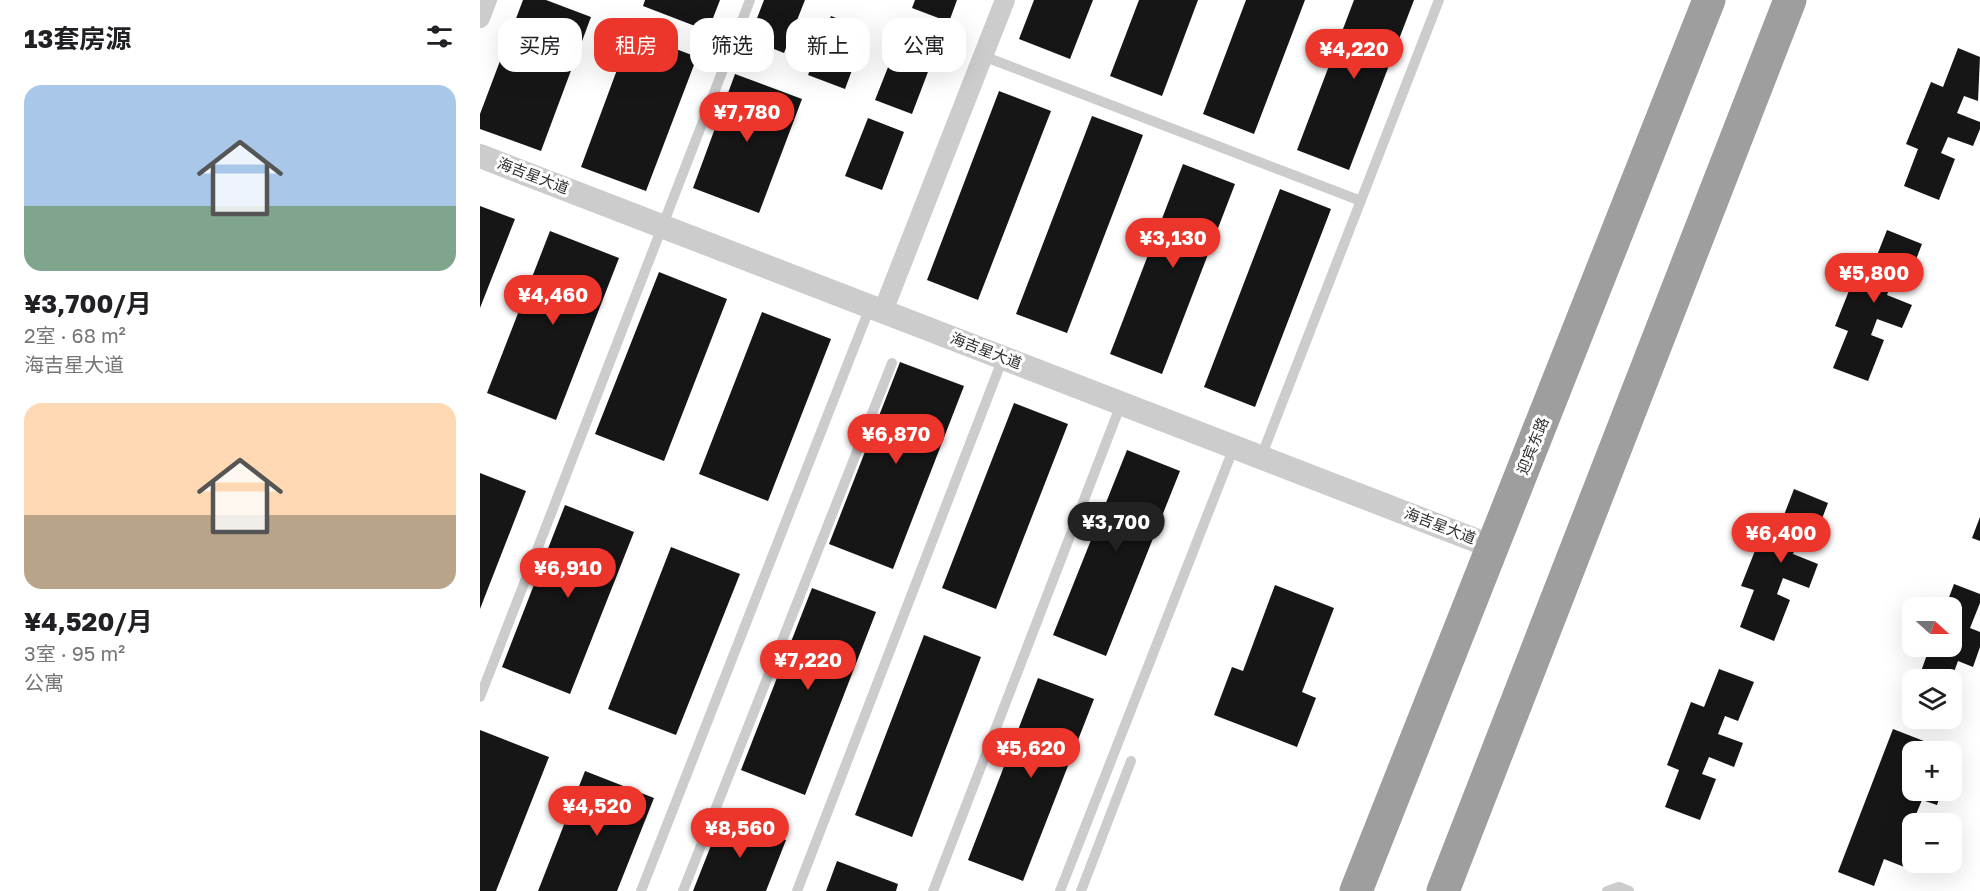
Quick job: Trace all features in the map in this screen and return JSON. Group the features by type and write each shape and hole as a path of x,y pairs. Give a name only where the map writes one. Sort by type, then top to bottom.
{"highway":[{"name":"迎宾东路","path":"1356,891 1709,0"},
{"path":"1443,891 1790,0"}],"street":[{"path":"480,18 487,0"},
{"path":"877,309 1005,0"},
{"name":"海吉星大道","path":"480,156 1492,547"}],"lane":[{"path":"480,697 664,227 750,0"},
{"path":"1261,458 1439,0"},
{"path":"983,56 1361,201"},
{"path":"641,891 877,309"},
{"path":"797,891 1003,358"},
{"path":"683,891 892,363"},
{"path":"933,891 1122,404"},
{"path":"1060,891 1234,447"},
{"path":"1081,891 1131,761"},
{"path":"1607,891 1619,887 1629,891"}],"building":[{"path":"523,0 546,0 591,17 582,41 582,18 516,18"},
{"path":"645,0 720,0 713,18 690,18 690,24 643,6"},
{"path":"764,0 805,0 798,18 786,18 784,53 774,49 774,18 757,18"},
{"path":"915,0 957,0 950,18 938,18 912,8"},
{"path":"1034,0 1093,0 1070,59 1019,39"},
{"path":"1139,0 1198,0 1162,96 1110,76"},
{"path":"1246,0 1305,0 1254,134 1203,114"},
{"path":"1354,0 1414,0 1349,170 1297,150"},
{"path":"1958,48 1980,57 1978,101 1964,96 1957,113 1980,122 1980,129 1973,146 1948,137 1941,153 1955,159 1939,200 1904,186 1918,149 1906,144 1931,82 1943,87"},
{"path":"678,50 690,54 691,72 646,191 581,167 616,72 678,72"},
{"path":"498,66 498,72 570,72 541,151 480,129 480,114"},
{"path":"809,72 851,72 845,89 808,75"},
{"path":"886,72 928,72 912,114 875,100"},
{"path":"735,74 802,99 759,213 693,188"},
{"path":"999,91 1051,111 978,300 927,280"},
{"path":"1092,116 1143,135 1067,333 1016,314"},
{"path":"868,118 904,132 882,190 845,176"},
{"path":"1183,164 1235,184 1162,374 1110,354"},
{"path":"1280,189 1331,209 1255,407 1204,387"},
{"path":"480,206 515,219 480,308"},
{"path":"1887,230 1922,244 1907,283 1893,277 1887,295 1912,305 1902,328 1877,319 1871,335 1884,340 1868,381 1833,368 1848,331 1835,326 1860,263 1872,268"},
{"path":"550,231 619,258 556,420 487,393"},
{"path":"659,272 727,299 664,461 595,434"},
{"path":"762,312 831,339 768,501 699,474"},
{"path":"900,362 964,386 893,569 829,544"},
{"path":"1014,403 1068,424 996,609 942,588"},
{"path":"1127,450 1180,471 1106,656 1053,635"},
{"path":"480,473 526,491 480,609"},
{"path":"1794,489 1828,503 1813,542 1800,537 1793,554 1818,564 1809,588 1783,578 1777,594 1790,600 1774,641 1740,627 1754,590 1741,586 1766,523 1779,528"},
{"path":"565,505 634,532 570,694 502,667"},
{"path":"1980,517 1980,541 1972,538"},
{"path":"671,547 740,574 676,735 608,709"},
{"path":"1954,584 1980,594 1980,603 1970,628 1980,632 1980,647 1973,667 1958,661 1955,669 1922,669 1926,657 1962,657 1962,597 1949,597"},
{"path":"1275,585 1334,608 1302,692 1316,698 1297,747 1214,715 1232,667 1243,671"},
{"path":"812,588 876,612 805,795 741,770"},
{"path":"924,635 981,657 912,837 855,815"},
{"path":"1719,669 1754,682 1738,721 1725,716 1718,734 1743,743 1734,767 1709,757 1702,774 1716,779 1700,820 1665,807 1679,770 1667,765 1691,702 1704,707"},
{"path":"1038,678 1094,699 1023,881 968,860"},
{"path":"1893,729 1924,741 1902,741 1902,801 1922,801 1917,813 1902,813 1902,866 1884,859 1874,886 1838,872"},
{"path":"480,730 549,757 496,891 480,891"},
{"path":"585,771 654,798 617,891 538,891"},
{"path":"1925,801 1938,801 1937,805"},
{"path":"723,815 786,840 766,891 693,891"},
{"path":"837,861 898,884 896,891 826,891"}]}
